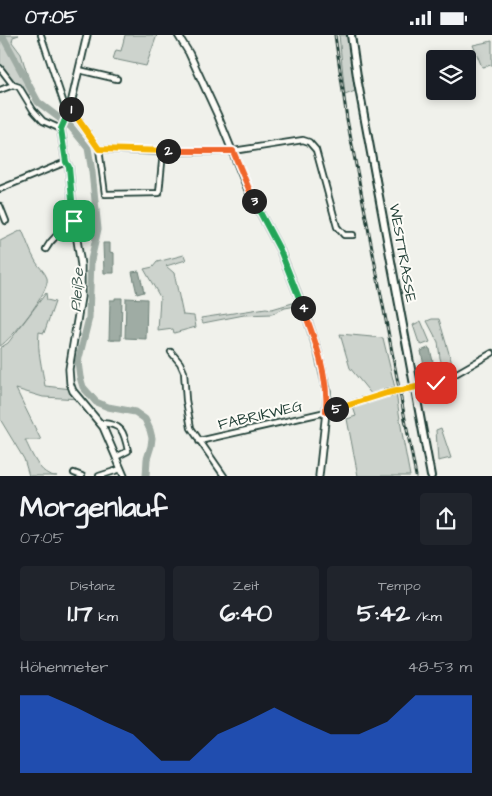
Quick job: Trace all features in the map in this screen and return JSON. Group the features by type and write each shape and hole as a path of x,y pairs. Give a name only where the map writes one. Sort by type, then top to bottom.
{"main road":[{"name":"WESTTRASSE","path":"351,35 361,100 431,476"}],"street":[{"path":"41,35 64,104 70,108 99,149 105,194 160,193 163,151"},
{"path":"87,35 70,108 62,127 81,265 81,297 69,369 70,383 72,389 101,423 124,476"},
{"path":"178,35 233,151 248,190 280,250 306,315 318,352 327,391 318,476"},
{"path":"0,68 13,85 19,87 43,121 62,127"},
{"path":"79,70 117,79"},
{"path":"0,90 13,85"},
{"path":"99,149 233,151 295,141 309,142 316,150 337,227 344,235 352,235"},
{"path":"0,189 66,162"},
{"path":"0,206 6,221"},
{"path":"46,249 49,242 74,222"},
{"name":"FABRIKWEG","path":"171,352 180,363 184,372 191,428 222,475"},
{"name":"FABRIKWEG","path":"199,441 326,412 387,393 442,381 492,353"},
{"path":"101,423 117,425 121,428 128,451 116,457"},
{"path":"99,476 121,469"},
{"path":"74,473 82,476"}],"shaded area":[{"path":"0,35 19,35 13,37 12,42 21,54 33,93 25,97 19,87 13,85 0,68"},
{"path":"125,35 157,35 146,66 113,59 116,50 121,51"},
{"path":"339,35 347,35 355,91 345,95"},
{"path":"492,41 492,65 482,67 473,45"},
{"path":"22,230 37,264 47,278 47,284 29,315 13,335 0,346 0,241"},
{"path":"103,243 110,243 110,252 114,253 114,273 104,273"},
{"path":"184,255 186,260 166,266 174,273 183,315 194,316 196,327 174,333 173,329 158,331 160,297 144,269 153,267 157,262"},
{"path":"139,271 144,292 137,294 132,272"},
{"path":"46,293 47,300 55,302 44,333 39,332 39,352 45,386 72,389 80,399 43,397 16,389 41,440 25,440 33,457 45,472 57,476 29,476 24,459 0,419 0,348 8,343"},
{"path":"115,298 122,298 121,340 109,340 110,300 115,300"},
{"path":"126,298 147,299 146,339 125,338"},
{"path":"296,302 296,306 285,308 272,314 244,315 203,323 201,318 266,308 272,309"},
{"path":"439,319 455,374 449,376 445,374 438,342 427,321"},
{"path":"421,321 430,342 422,345 419,343 413,325"},
{"path":"340,334 383,338 395,388 372,395 350,368"},
{"path":"430,349 435,370 430,374 425,371 421,351"},
{"path":"396,393 410,476 358,476 347,419 356,416 353,407"},
{"path":"441,428 451,458 438,461 436,430"}],"waterway":[{"name":"Pleiße","path":"2,35 38,102 71,127 88,148 98,229 91,260 89,318 78,362 80,377 83,387 96,402 108,407 135,412 145,419 152,438 147,459 146,476"}],"railway":[{"path":"335,35 347,119 416,476"}],"route":[{"path":"74,221 69,167 66,162 61,129 70,108 99,149 233,151 248,190 280,250 306,315 318,352 327,391 326,412 387,393 436,383"}]}
